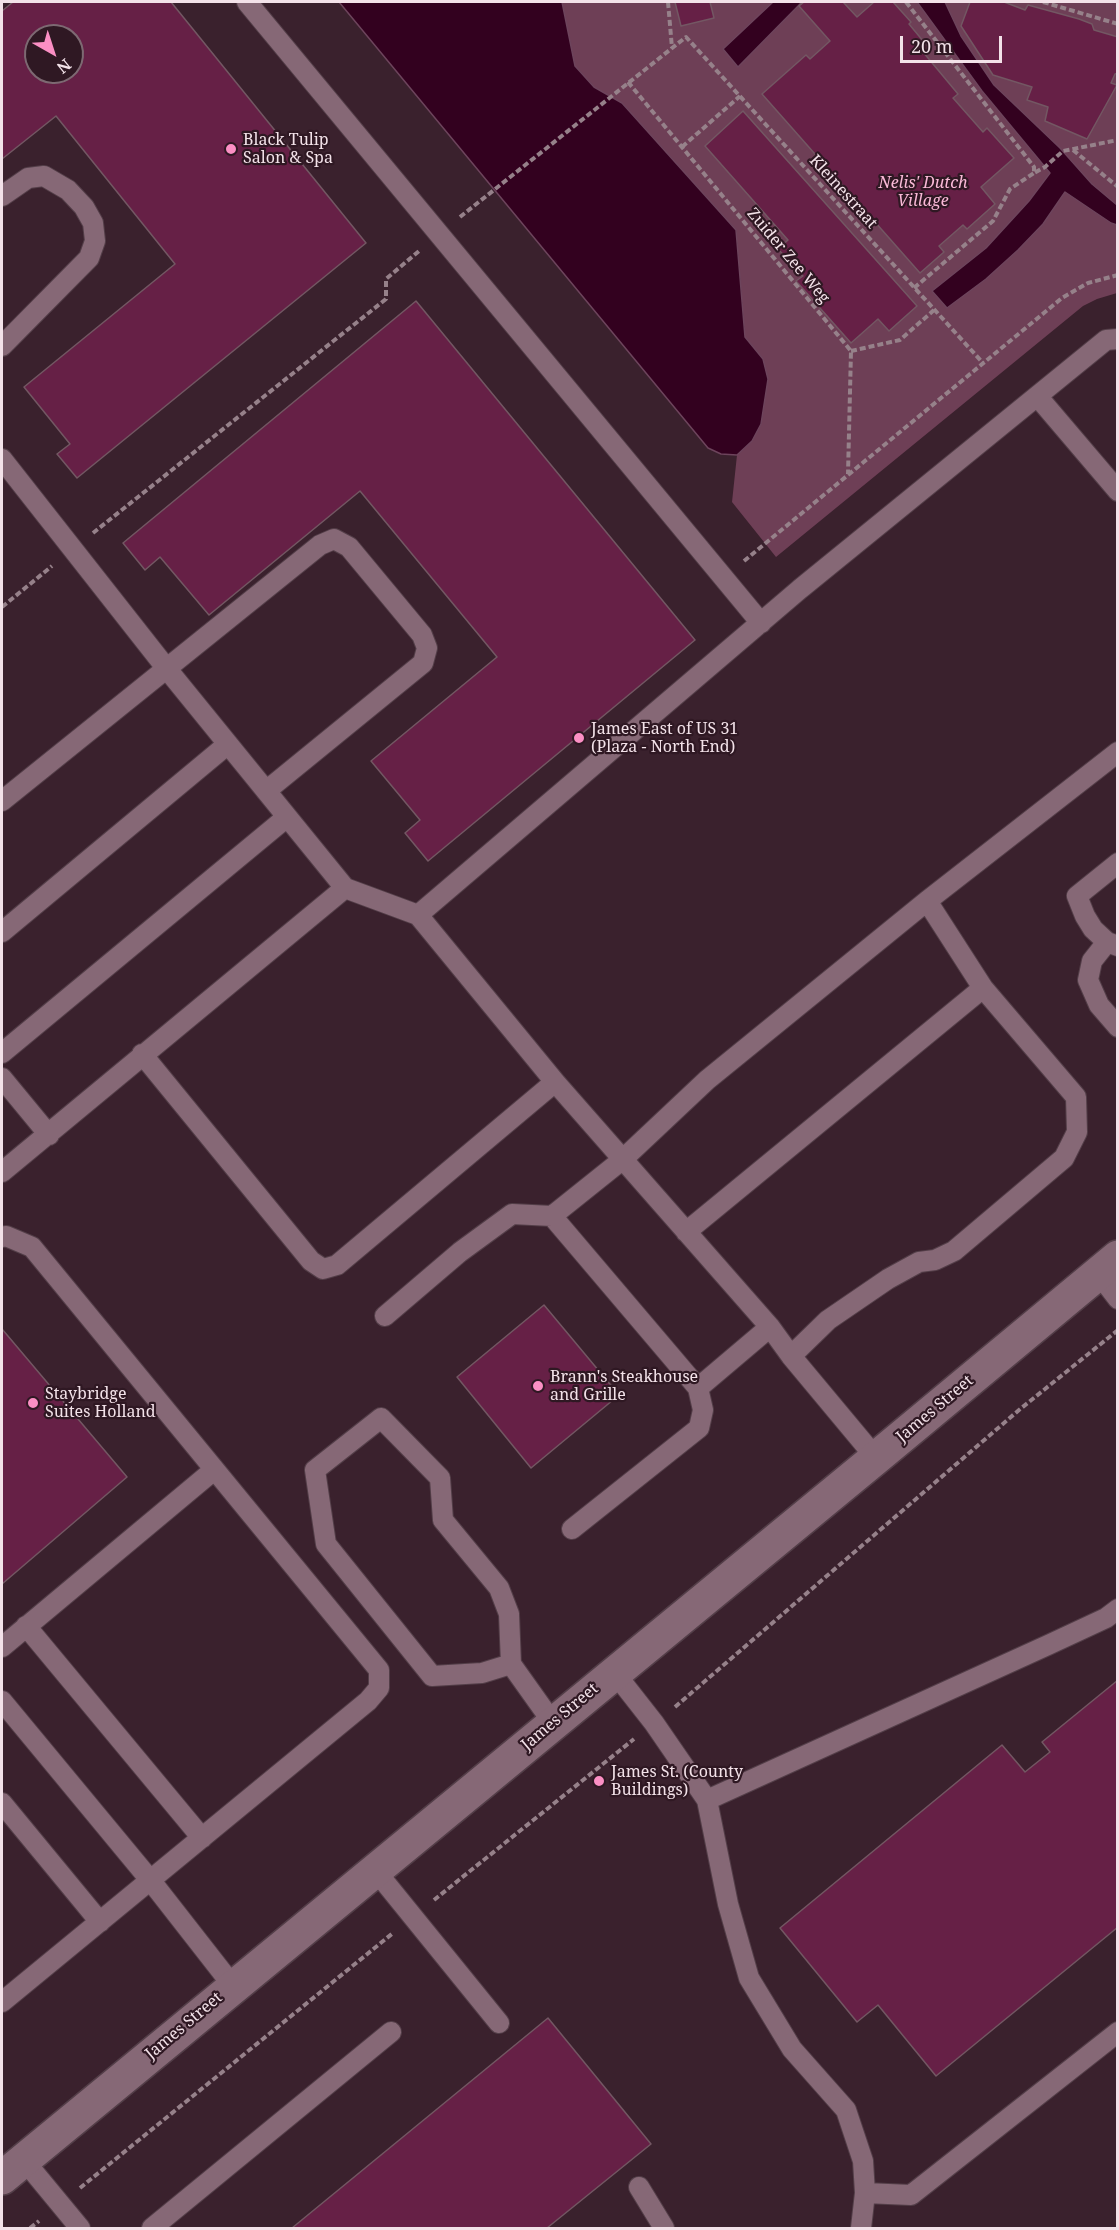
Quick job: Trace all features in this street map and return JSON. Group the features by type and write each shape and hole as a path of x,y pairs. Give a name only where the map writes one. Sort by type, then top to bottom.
{"street":[{"name":"James Street","path":"12,2169 1108,1265"}],"lane":[{"path":"247,2 760,623"},
{"path":"2,196 28,178 44,176 68,190 84,207 93,223 95,241 88,258 2,346"},
{"path":"418,915 760,623 1106,340 1118,339"},
{"path":"1038,397 1118,491"},
{"path":"2,459 167,669 345,888 418,915 555,1082 770,1327 791,1356 876,1458"},
{"path":"2,801 320,545 334,539 349,547 422,635 427,648 423,663 266,791"},
{"path":"2,932 228,744"},
{"path":"385,1316 460,1252 512,1214 552,1216 622,1160 707,1080 927,901 1118,752"},
{"path":"2,1053 287,817"},
{"path":"1118,863 1077,896 1085,916 1094,929 1112,944 1092,961 1088,980 1099,1005 1118,1027"},
{"path":"2,1172 345,888"},
{"path":"791,1356 828,1320 888,1279 919,1262 935,1260 954,1251 1064,1158 1077,1132 1076,1097 983,988 927,901"},
{"path":"686,1232 983,988"},
{"path":"142,1054 311,1261 322,1269 337,1265 555,1082"},
{"path":"2,1078 49,1135"},
{"path":"552,1216 698,1388 703,1410 699,1428 573,1529"},
{"path":"2,1237 6,1236 32,1247 379,1670 379,1688 368,1701 2,2002"},
{"path":"1108,1265 1118,1299"},
{"path":"698,1388 770,1327"},
{"path":"511,1664 482,1673 432,1676 326,1544 315,1470 381,1418 440,1478 443,1520 499,1588 509,1614 511,1664 553,1723"},
{"path":"2,1647 214,1470"},
{"path":"707,1800 1077,1632 1106,1618 1118,1609"},
{"path":"26,1626 202,1838"},
{"path":"614,1672 654,1723 707,1800 730,1914 748,1978 792,2049 846,2110 862,2161 865,2193 861,2229"},
{"path":"2,1701 151,1881 233,1986"},
{"path":"2,1803 100,1922"},
{"path":"375,1870 499,2023"},
{"path":"152,2229 391,2032"},
{"path":"865,2193 911,2195 1118,2032"},
{"path":"12,2169 60,2204 81,2229"},
{"path":"639,2187 664,2229"}],"path":[{"path":"2,608 72,549 386,299 386,279 483,198 672,48 668,2"},
{"path":"908,2 1034,167 1034,173"},
{"path":"1043,2 1118,24"},
{"name":"Kleinestraat","path":"672,48 686,37 983,363"},
{"name":"Zuider Zee Weg","path":"628,82 851,351"},
{"path":"682,147 740,96"},
{"path":"914,288 993,220 1010,189 1045,167 1063,152 1118,140"},
{"path":"1072,149 1118,187"},
{"path":"740,564 1062,298 1088,283 1118,275"},
{"path":"848,474 851,351 900,340 934,310"},
{"path":"30,2229 413,1916 654,1723 1020,1410 1118,1330"}],"green space":[{"name":"Nelis' Dutch Village","path":"562,2 1117,2 1117,293 1083,306 776,557 732,502 737,455 752,441 763,359 745,337 736,230 622,103 594,87 575,66"}],"shaded area":[{"path":"339,2 562,2 575,66 594,87 622,103 736,230 745,337 763,359 768,379 761,424 752,441 737,455 721,454 708,448"},
{"path":"773,2 802,2 738,67 723,49"},
{"path":"917,2 945,2 961,36 994,85 1060,148 1092,184 1117,205 1117,225 1065,192 1043,224 1018,250 986,279 947,308 932,291 986,248 1029,201 1050,173 982,91"}],"building":[{"path":"13,2 171,2 366,243 77,478 57,454 70,444 24,387 175,264 56,116 2,159 2,11"},
{"path":"675,2 710,2 714,18 681,26"},
{"path":"804,2 843,2 857,17 874,2 893,2 911,22 909,24 928,47 923,52 958,94 953,98 983,132 987,128 1014,158 981,187 995,204 967,229 963,225 939,246 944,252 920,273 762,94 806,55 810,59 830,41 799,6"},
{"path":"970,2 1004,2 1025,10 1028,5 1079,19 1092,24 1094,30 1118,37 1118,73 1115,74 1111,83 1117,85 1087,139 1045,121 1048,107 1027,100 1032,87 993,75 961,26"},
{"path":"743,111 917,306 889,331 878,319 851,343 796,281 803,276 778,249 788,240 705,146"},
{"path":"416,301 695,640 428,861 405,833 420,820 371,761 497,657 360,491 209,615 160,557 145,570 123,543"},
{"name":"Brann's Steakhouse and Grille","path":"544,1305 619,1395 531,1468 457,1377"},
{"name":"Staybridge Suites Holland","path":"2,1329 127,1477 2,1584"},
{"path":"1118,1680 1118,1927 936,2076 878,2005 857,2022 780,1928 1002,1745 1025,1772 1050,1752 1042,1742"},
{"path":"548,2018 651,2144 547,2228 292,2228"}],"place":[{"name":"Black Tulip Salon & Spa","path":"231,149"},
{"name":"James East of US 31 (Plaza - North End)","path":"579,738"},
{"name":"Brann's Steakhouse and Grille","path":"538,1386"},
{"name":"Staybridge Suites Holland","path":"33,1403"},
{"name":"James St. (County Buildings)","path":"599,1781"}]}
